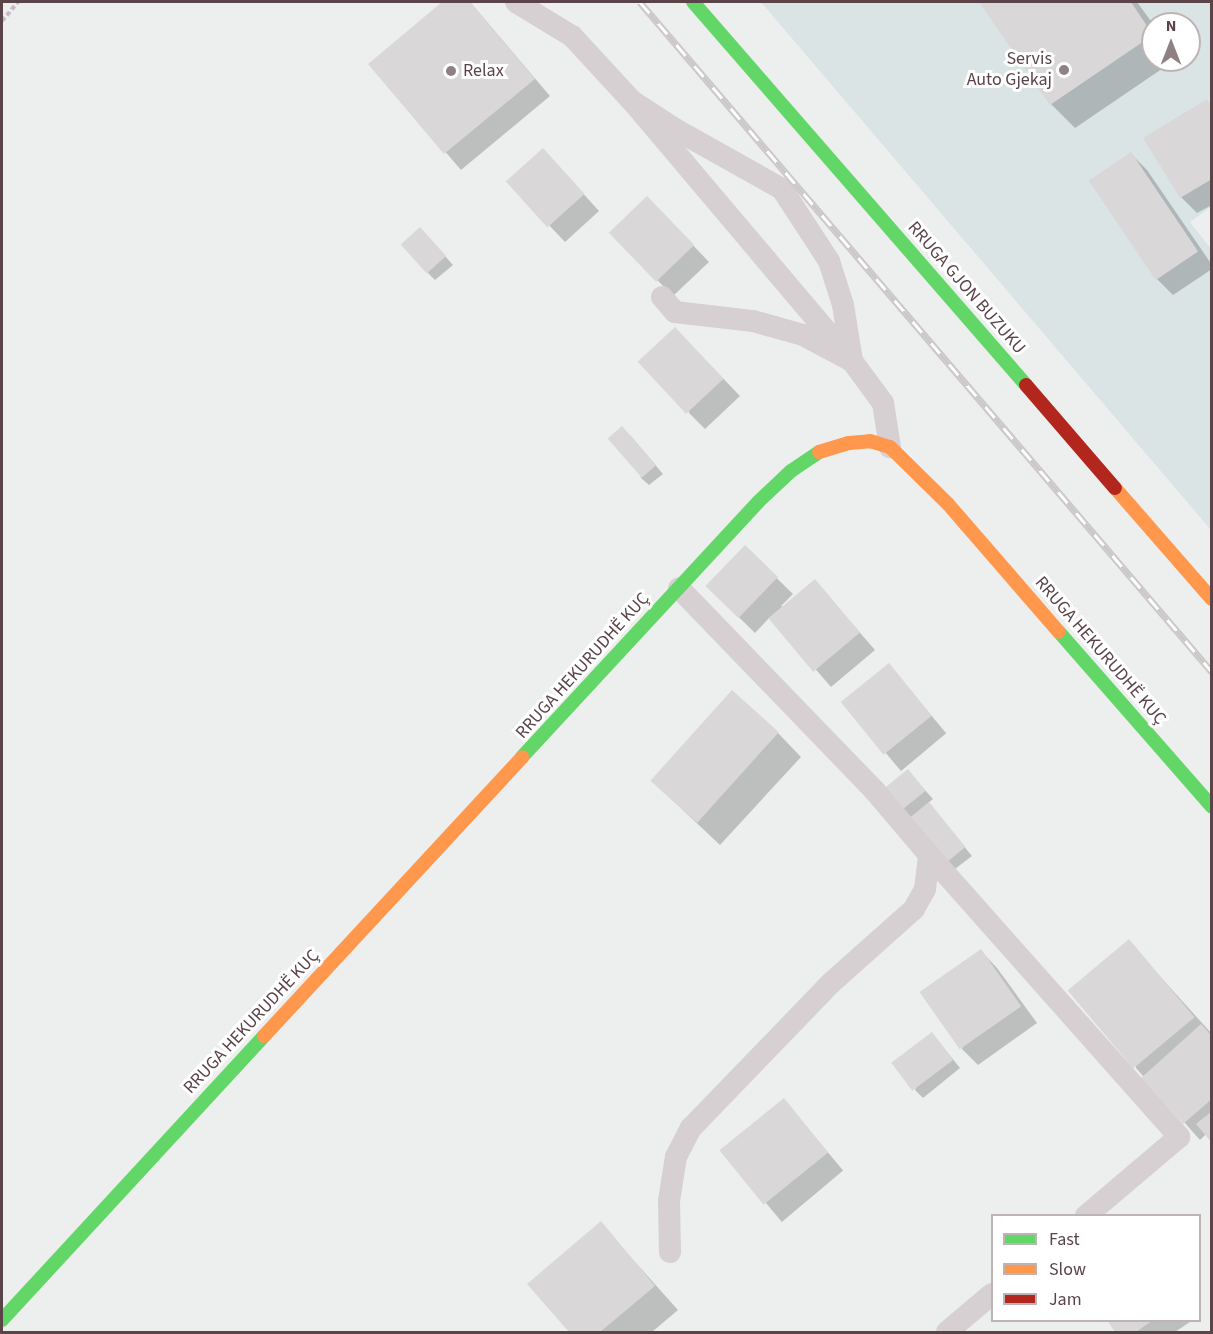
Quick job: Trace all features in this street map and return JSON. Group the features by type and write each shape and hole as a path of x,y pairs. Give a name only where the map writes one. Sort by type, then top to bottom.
{"street":[{"name":"RRUGA GJON BUZUKU","path":"693,2 1212,599"},
{"name":"RRUGA HEKURUDHË KUÇ","path":"2,1320 758,502 791,471 820,451 849,443 870,441 890,447 928,481 1212,807"}],"lane":[{"path":"516,2 572,36 632,101 852,361 883,403 890,447"},
{"path":"632,101 675,129 782,189 828,261 843,305 852,361"},
{"path":"662,297 675,312 753,321 803,335 852,361"},
{"path":"679,588 875,791 928,855 1179,1137 1087,1214"},
{"path":"670,1252 669,1201 676,1157 691,1128 831,983 914,909 926,889 928,855"},
{"path":"947,1332 991,1296"}],"path":[{"path":"2,21 18,2"}],"shaded area":[{"path":"761,2 1211,2 1211,207 1190,222 1211,249 1211,530"}],"building":[{"name":"Relax","path":"442,2 470,2 535,79 444,154 368,64"},
{"name":"Servis Auto Gjekaj","path":"979,2 1131,2 1141,17 1141,43 1050,105"},
{"path":"1207,99 1212,106 1212,179 1180,198 1143,138"},
{"path":"543,148 584,194 547,228 506,181"},
{"path":"1131,152 1198,251 1156,280 1089,181"},
{"path":"647,196 694,245 656,282 609,233"},
{"path":"420,227 446,256 427,273 401,244"},
{"path":"675,327 723,379 686,414 638,362"},
{"path":"622,426 656,465 642,478 608,438"},
{"path":"745,545 778,577 738,618 705,586"},
{"path":"815,579 860,633 813,672 768,618"},
{"path":"889,663 932,716 884,755 841,702"},
{"path":"732,690 779,732 697,823 650,781"},
{"path":"908,769 926,791 898,813 881,791"},
{"path":"929,802 966,847 942,866 906,821"},
{"path":"1129,939 1195,1017 1133,1069 1068,990"},
{"path":"981,949 1021,1006 960,1049 920,992"},
{"path":"1201,1024 1212,1036 1212,1099 1183,1124 1141,1078"},
{"path":"932,1032 953,1060 912,1091 891,1063"},
{"path":"784,1098 828,1152 764,1205 719,1150"},
{"path":"1212,1111 1212,1143 1196,1124"},
{"path":"601,1221 655,1286 600,1332 569,1332 527,1284"},
{"path":"1108,1322 1150,1322 1136,1332 1115,1332"}],"railway":[{"path":"640,2 1212,672"}],"traffic: fast":[{"path":"693,2 1026,385"},
{"path":"522,757 758,502 791,471 819,452"},
{"path":"1059,632 1212,807"},
{"path":"2,1320 264,1036"}],"traffic: slow":[{"path":"819,452 849,443 870,441 890,447 948,504 1059,632"},
{"path":"1115,488 1212,599"},
{"path":"264,1036 522,757"}],"traffic: jam":[{"path":"1026,385 1115,488"}],"place":[{"name":"Servis Auto Gjekaj","path":"1064,70"},
{"name":"Relax","path":"451,71"}]}
